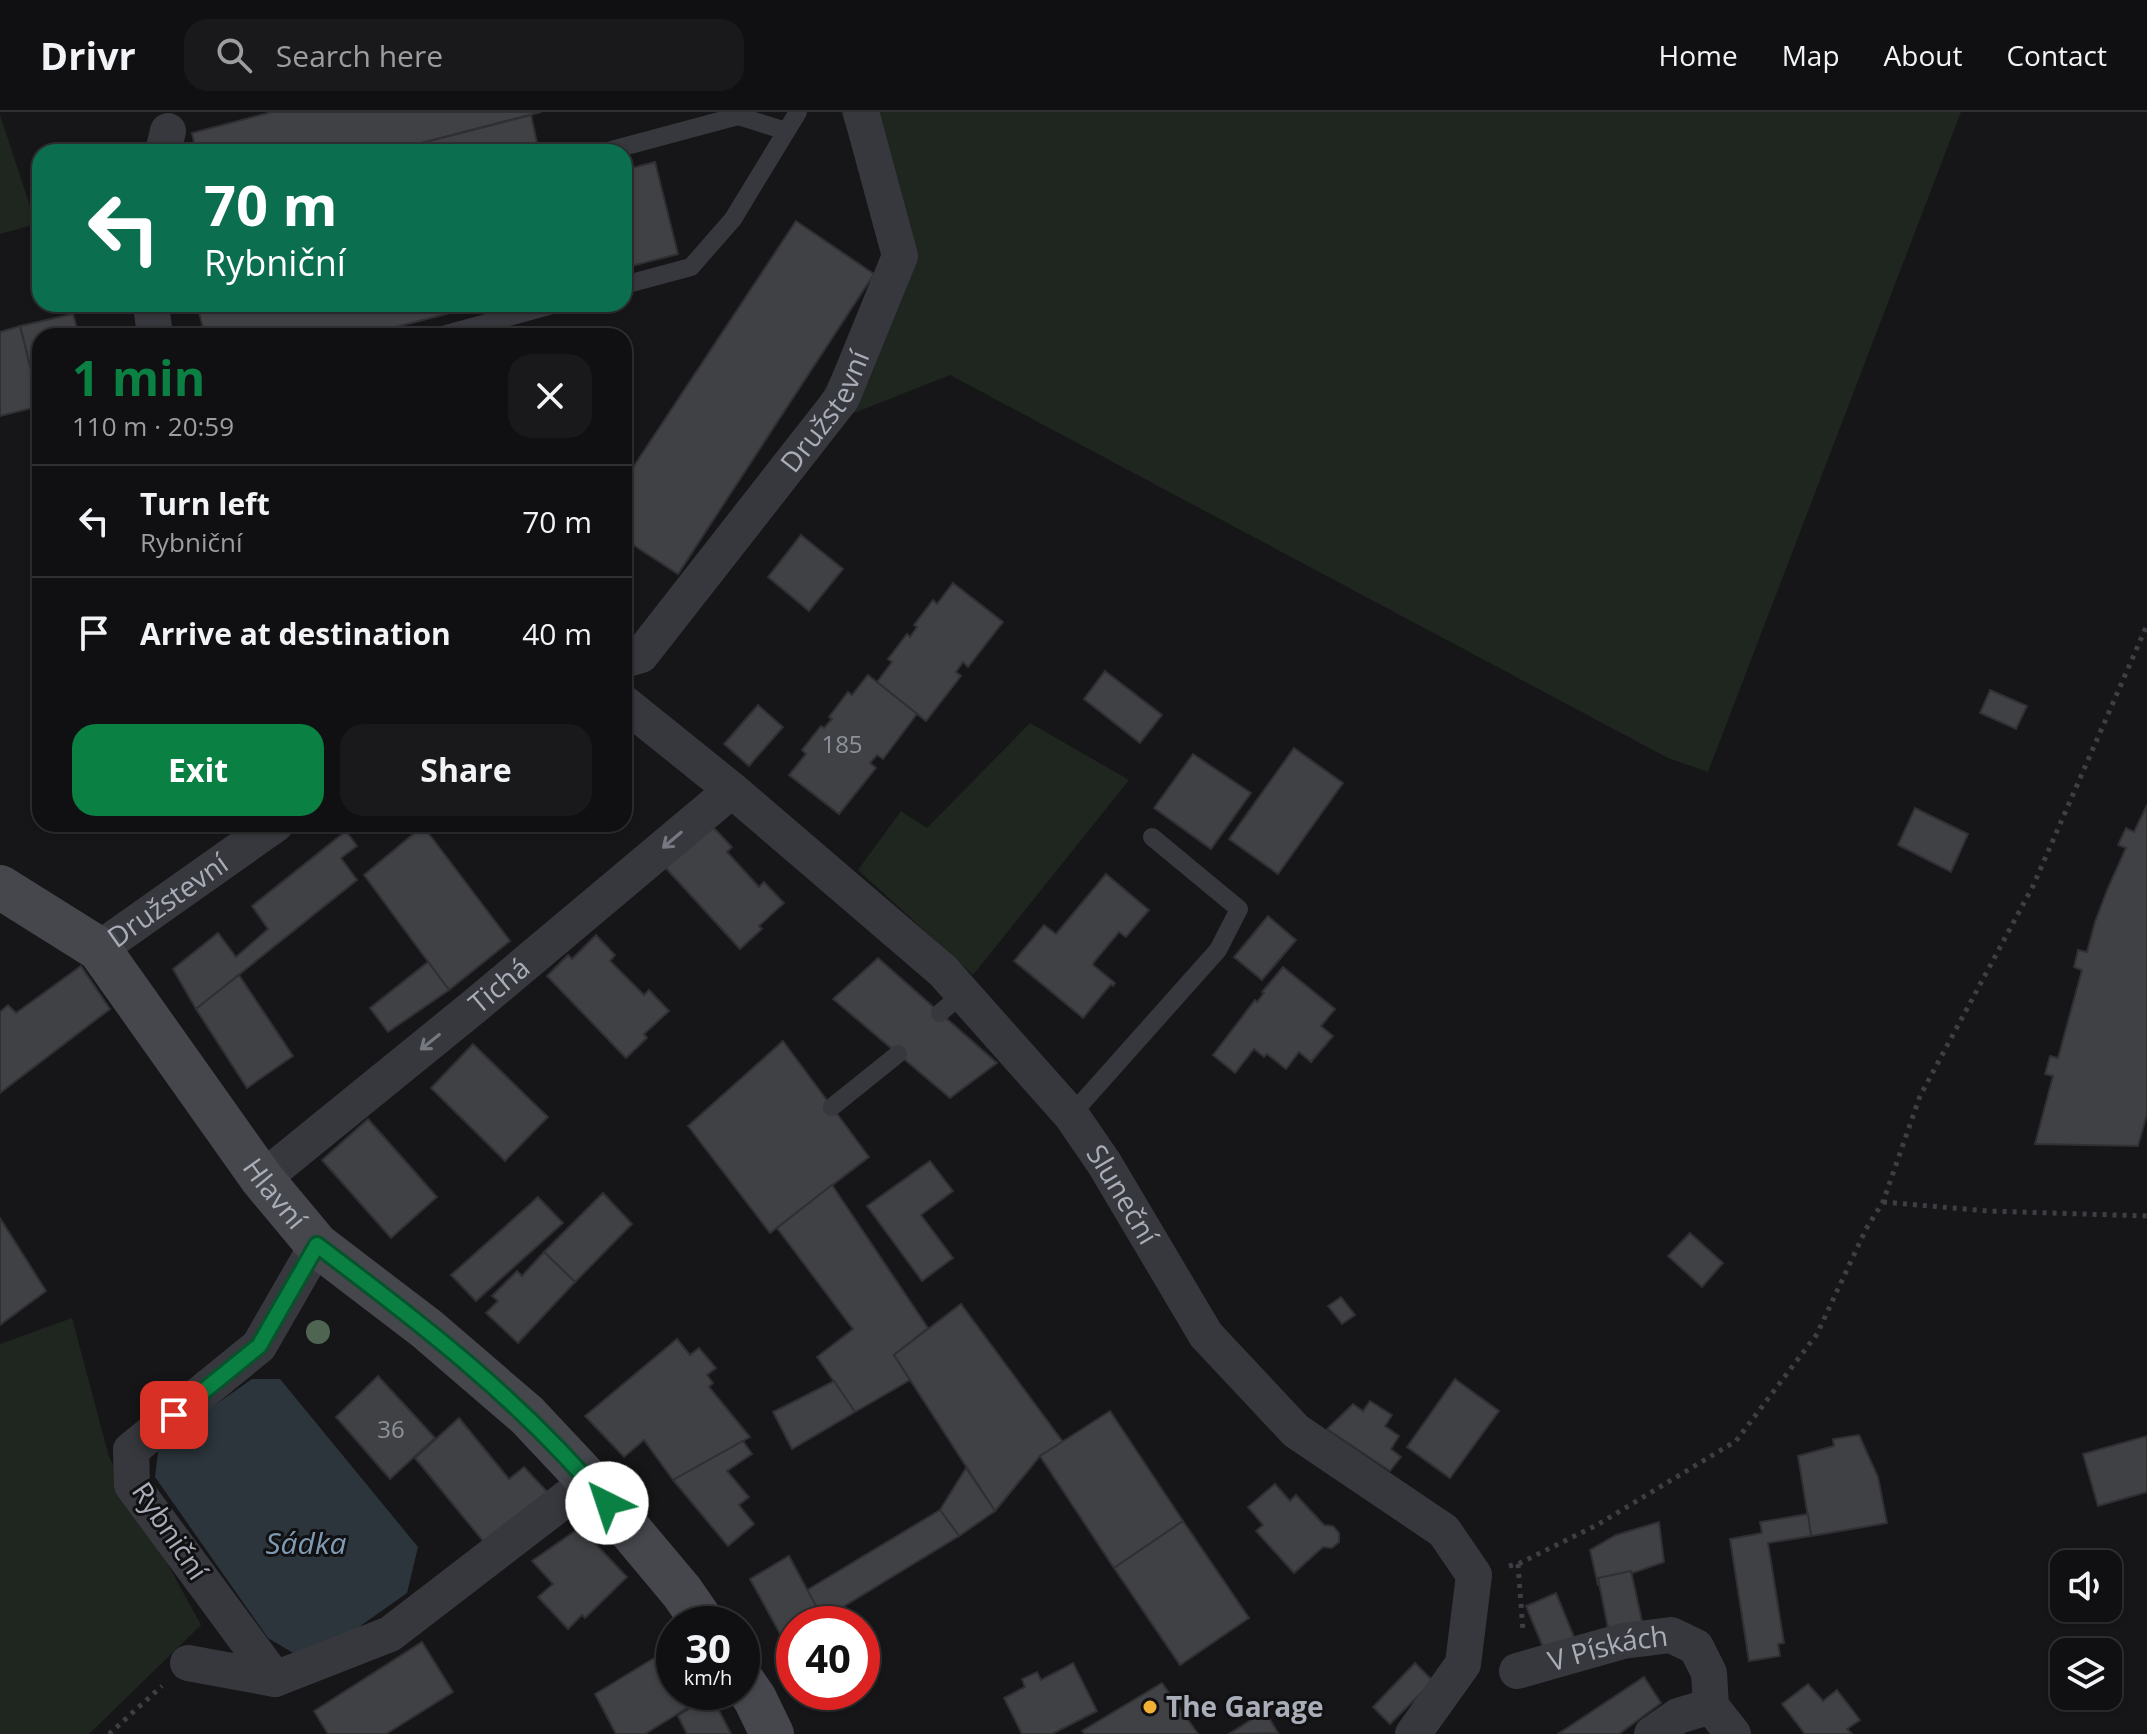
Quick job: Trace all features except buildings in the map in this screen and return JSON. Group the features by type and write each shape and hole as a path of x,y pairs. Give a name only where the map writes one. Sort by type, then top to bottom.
{"street":[{"name":"Družstevní","path":"632,658 641,655 842,398 900,256 861,112"},
{"name":"Sluneční","path":"632,709 732,790 943,971 952,1003 1071,1115 1104,1163 1206,1335 1296,1431 1444,1531 1474,1575"},
{"name":"Tichá","path":"262,1179 476,1005 732,790"},
{"name":"Družstevní","path":"99,949 236,838"},
{"name":"Hlavní","path":"0,887 99,949 262,1179 317,1245 427,1329 527,1415 589,1481 692,1606"},
{"name":"Rybniční","path":"275,1679 132,1485 131,1450 259,1346 317,1245"},
{"path":"188,1663 275,1679 390,1634 589,1481"},
{"path":"1413,1734 1463,1664 1474,1575"},
{"name":"V Pískách","path":"1521,1669 1623,1641 1671,1635 1696,1647 1709,1673 1722,1720"},
{"path":"760,1709 772,1734"},
{"path":"1652,1734 1678,1716 1722,1720"}],"lane":[{"path":"632,283 691,267 733,219 798,112"},
{"path":"632,144 738,116 786,131"},
{"path":"468,328 527,312"},
{"path":"1071,1115 1218,950 1239,909 1152,837"},
{"path":"832,1107 898,1054"}],"path":[{"path":"1474,1575 1518,1564 1597,1525 1736,1441 1817,1334 1866,1229 1883,1202 1920,1096 2033,886 2147,625"},
{"path":"1883,1202 1988,1211 2147,1216"},
{"path":"1518,1564 1521,1669"},
{"path":"109,1734 188,1663"}],"shaded area":[{"path":"841,112 1961,112 1708,772 1668,758 950,375 801,434 891,261"},
{"path":"0,115 32,212 32,225 0,234"},
{"path":"1030,723 1129,780 973,975 858,870 901,811 927,828"},
{"path":"72,1318 109,1457 201,1625 89,1734 0,1734 0,1344"}],"water":[{"name":"Sádka","path":"252,1379 280,1379 418,1547 407,1593 332,1646 295,1654 268,1638 155,1477 159,1444"}],"place":[{"name":"The Garage","path":"1150,1707"}],"route":[{"path":"174,1415 259,1346 317,1245 427,1329 527,1415 607,1503"}]}
